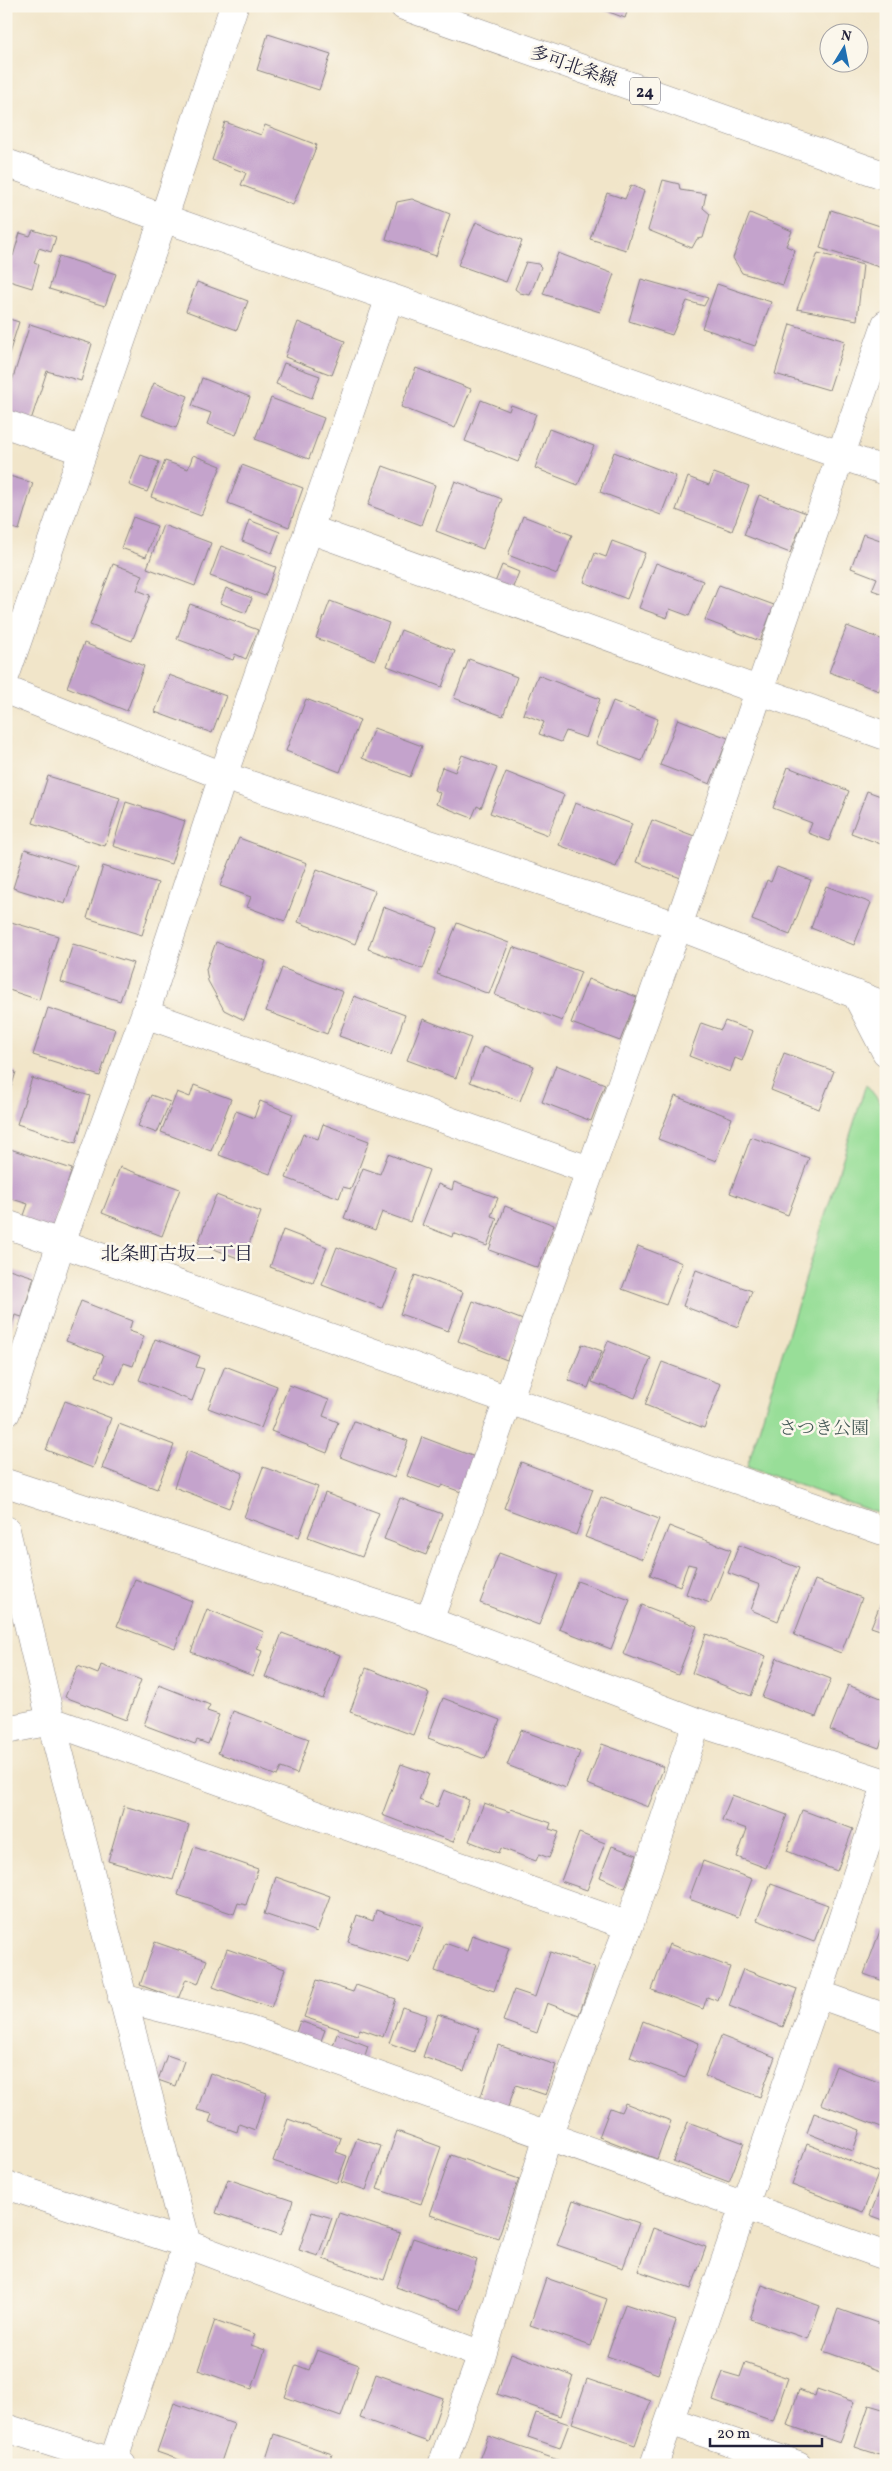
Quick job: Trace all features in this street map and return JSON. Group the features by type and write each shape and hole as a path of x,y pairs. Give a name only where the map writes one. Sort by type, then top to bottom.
{"street":[{"path":"6,674 164,217 234,6"},
{"name":"多可北条線","path":"404,6 886,176"},
{"path":"6,163 886,471"},
{"path":"6,1413 61,1243 145,1014 223,776 390,297"},
{"path":"428,1621 678,926 839,454 886,324"},
{"path":"6,424 83,451"},
{"path":"309,529 760,689 886,736"},
{"path":"6,690 223,776 678,926 886,1006"},
{"path":"856,994 886,1052"},
{"path":"145,1014 589,1170"},
{"path":"6,1224 886,1532"},
{"path":"6,1482 428,1621 696,1722 886,1784 818,1994 654,2465"},
{"path":"6,1530 51,1721 187,2244 118,2463 6,2428"},
{"path":"6,1730 51,1721 629,1926"},
{"path":"442,2465 482,2355 548,2135 629,1926 696,1722"},
{"path":"818,1994 886,2018"},
{"path":"122,1998 249,2030 886,2256"},
{"path":"6,2185 187,2244 482,2355"},
{"path":"670,2421 798,2465"}],"green space":[{"name":"さつき公園","path":"866,1084 886,1110 886,1516 747,1467"}],"building":[{"path":"593,6 629,6 625,18"},
{"path":"268,34 331,54 319,90 257,70"},
{"path":"225,122 261,135 265,125 317,145 293,205 241,185 246,173 212,160"},
{"path":"663,180 679,184 680,190 706,194 703,208 710,214 703,238 697,239 692,248 648,230"},
{"path":"631,185 644,191 626,250 590,239 607,193 625,199"},
{"path":"412,199 450,214 436,256 386,239 397,202"},
{"path":"831,210 886,228 886,256 882,268 820,248"},
{"path":"750,213 792,231 786,246 795,250 783,285 742,273 733,258"},
{"path":"476,222 522,241 506,282 458,265"},
{"path":"33,230 56,237 51,252 39,248 34,263 39,265 32,288 6,280 6,254 13,256 20,233 30,236"},
{"path":"558,253 614,274 600,312 543,294"},
{"path":"818,253 863,265 857,320 797,309"},
{"path":"59,256 116,274 105,306 49,289"},
{"path":"526,262 538,264 541,267 530,295 520,293 515,289"},
{"path":"641,279 708,298 704,306 687,301 672,335 629,321"},
{"path":"197,282 248,301 237,330 186,311"},
{"path":"717,284 771,302 755,346 702,328"},
{"path":"6,318 19,322 8,357 6,357"},
{"path":"298,322 345,341 332,375 285,357"},
{"path":"30,324 92,344 81,381 47,371 31,420 6,412 6,400"},
{"path":"790,324 845,341 829,390 775,374"},
{"path":"284,363 320,376 312,398 276,384"},
{"path":"416,368 471,389 455,428 401,407"},
{"path":"202,378 250,397 236,435 207,424 211,413 192,406"},
{"path":"154,383 188,396 176,428 141,415"},
{"path":"271,398 324,418 309,459 255,439"},
{"path":"481,400 509,411 511,405 536,414 518,462 465,441"},
{"path":"549,429 594,446 578,485 535,468"},
{"path":"614,452 676,476 661,515 600,492"},
{"path":"141,455 159,462 147,492 129,485"},
{"path":"193,455 221,466 201,516 151,497 165,461 188,469"},
{"path":"242,465 303,488 289,527 228,503"},
{"path":"383,466 435,485 421,525 368,505"},
{"path":"714,473 749,486 732,531 676,510 688,477 709,485"},
{"path":"6,475 33,483 19,530 6,526"},
{"path":"455,481 502,499 483,549 436,531"},
{"path":"759,495 806,513 790,553 744,535"},
{"path":"523,516 572,535 557,574 508,555"},
{"path":"133,517 157,526 146,557 121,548"},
{"path":"249,520 280,532 272,553 242,541"},
{"path":"163,525 211,543 195,586 147,568"},
{"path":"863,534 886,542 886,595 872,590 877,578 851,568"},
{"path":"612,541 645,553 627,599 584,582 595,553 606,557"},
{"path":"221,546 276,567 265,596 210,576"},
{"path":"656,563 703,581 689,616 670,609 667,618 639,608"},
{"path":"113,564 143,575 137,590 150,595 132,641 90,625"},
{"path":"502,565 519,572 511,592 494,585"},
{"path":"719,585 774,605 760,641 705,620"},
{"path":"226,588 252,598 246,613 220,603"},
{"path":"330,601 389,623 375,660 316,638"},
{"path":"190,604 258,630 246,659 235,654 233,660 177,639"},
{"path":"847,626 886,641 886,673 879,691 829,672"},
{"path":"401,630 455,651 442,687 387,666"},
{"path":"84,643 144,666 127,711 67,687"},
{"path":"469,659 517,677 503,716 454,698"},
{"path":"169,675 226,696 212,733 155,712"},
{"path":"538,675 600,699 586,738 566,731 561,742 539,734 544,722 523,714"},
{"path":"306,699 360,720 340,772 286,751"},
{"path":"613,701 658,719 642,761 596,744"},
{"path":"678,719 728,738 710,784 660,765"},
{"path":"374,728 422,746 410,777 362,758"},
{"path":"462,755 497,768 481,808 477,806 472,818 436,804 440,793 434,790 442,767 455,772"},
{"path":"788,767 849,791 829,841 808,833 812,823 773,808"},
{"path":"506,772 564,795 548,835 490,813"},
{"path":"48,776 120,798 105,846 33,823"},
{"path":"867,791 886,798 886,846 851,833"},
{"path":"126,802 185,821 171,864 113,846"},
{"path":"575,803 632,824 616,867 559,845"},
{"path":"652,820 697,837 681,878 636,862"},
{"path":"239,838 307,863 285,921 247,907 251,897 220,886"},
{"path":"25,849 77,866 65,904 13,888"},
{"path":"103,866 158,883 142,935 87,918"},
{"path":"777,867 811,880 790,935 752,920 767,880 771,882"},
{"path":"317,869 375,891 355,944 298,922"},
{"path":"826,886 871,903 854,945 811,928"},
{"path":"383,907 438,928 423,969 368,949"},
{"path":"11,922 58,936 39,1000 6,989 6,936"},
{"path":"457,923 509,943 489,994 437,974"},
{"path":"216,942 266,961 244,1020 224,1010 208,981 206,969"},
{"path":"73,944 133,963 120,1001 61,982"},
{"path":"513,947 581,972 562,1021 495,995"},
{"path":"282,968 343,992 327,1034 266,1011"},
{"path":"588,979 637,997 620,1041 571,1023"},
{"path":"354,996 405,1015 391,1055 339,1036"},
{"path":"48,1008 115,1029 100,1076 33,1055"},
{"path":"423,1019 471,1038 456,1078 407,1060"},
{"path":"725,1021 753,1031 742,1061 735,1058 730,1072 689,1056 701,1023 721,1030"},
{"path":"483,1047 534,1066 520,1101 470,1082"},
{"path":"784,1053 834,1071 819,1109 771,1090"},
{"path":"556,1065 605,1084 591,1121 542,1102"},
{"path":"6,1069 16,1072 7,1101 6,1101"},
{"path":"32,1078 90,1096 76,1143 17,1124"},
{"path":"194,1085 231,1099 211,1151 161,1132 177,1092 190,1097"},
{"path":"151,1095 170,1102 157,1133 138,1126"},
{"path":"675,1096 732,1118 716,1161 658,1139"},
{"path":"260,1101 293,1114 270,1174 219,1155 236,1111 254,1118"},
{"path":"323,1124 369,1141 351,1189 343,1187 339,1198 286,1178 303,1134 318,1139"},
{"path":"751,1137 809,1158 788,1215 730,1193"},
{"path":"7,1148 72,1169 53,1230 22,1221 28,1204 6,1197"},
{"path":"388,1154 429,1170 410,1222 382,1212 375,1230 344,1218 363,1168 380,1174"},
{"path":"120,1167 180,1189 162,1236 102,1213"},
{"path":"454,1182 498,1198 491,1216 497,1218 487,1246 453,1233 452,1237 422,1225 438,1184 452,1190"},
{"path":"216,1195 261,1212 243,1260 198,1243"},
{"path":"505,1206 554,1225 538,1268 489,1250"},
{"path":"283,1230 327,1247 313,1283 270,1267"},
{"path":"638,1246 682,1263 666,1305 622,1289"},
{"path":"337,1247 397,1270 382,1308 322,1285"},
{"path":"6,1268 34,1277 22,1317 15,1315 7,1342"},
{"path":"696,1270 752,1291 738,1327 683,1306"},
{"path":"415,1275 463,1292 448,1331 400,1314"},
{"path":"81,1301 132,1321 129,1331 144,1336 133,1366 124,1363 115,1384 96,1376 104,1355 66,1341"},
{"path":"473,1301 523,1320 507,1360 458,1341"},
{"path":"155,1339 200,1356 196,1367 204,1369 192,1401 139,1380"},
{"path":"608,1341 651,1358 635,1398 592,1382"},
{"path":"582,1344 602,1351 588,1388 568,1380"},
{"path":"662,1362 721,1384 704,1428 645,1405"},
{"path":"225,1366 277,1386 261,1428 208,1408"},
{"path":"289,1385 329,1400 323,1416 338,1422 327,1453 271,1431"},
{"path":"65,1401 111,1418 93,1468 46,1450"},
{"path":"354,1421 408,1441 394,1478 340,1457"},
{"path":"119,1424 174,1445 157,1489 102,1468"},
{"path":"422,1437 475,1457 461,1492 442,1485 440,1488 407,1476"},
{"path":"187,1451 243,1473 229,1508 174,1487"},
{"path":"521,1462 593,1489 576,1535 504,1508"},
{"path":"263,1467 318,1487 299,1537 244,1517"},
{"path":"325,1493 379,1513 362,1557 308,1537"},
{"path":"601,1497 659,1519 643,1559 585,1537"},
{"path":"400,1498 442,1514 426,1555 384,1539"},
{"path":"669,1526 731,1550 710,1603 686,1594 696,1566 688,1564 680,1586 650,1575"},
{"path":"739,1545 799,1568 778,1621 751,1610 760,1585 728,1573"},
{"path":"499,1553 558,1575 539,1625 480,1603"},
{"path":"135,1579 192,1601 175,1648 117,1626"},
{"path":"815,1580 862,1598 841,1653 794,1635"},
{"path":"577,1581 630,1600 611,1649 559,1629"},
{"path":"886,1590 886,1632 871,1627"},
{"path":"642,1605 697,1626 678,1675 623,1654"},
{"path":"207,1609 264,1632 257,1649 262,1651 253,1676 191,1652"},
{"path":"282,1633 340,1655 323,1699 265,1677"},
{"path":"706,1634 766,1656 751,1696 692,1673"},
{"path":"777,1658 831,1679 816,1717 762,1697"},
{"path":"101,1665 141,1680 126,1720 65,1697 78,1666 98,1674"},
{"path":"366,1668 429,1693 413,1735 350,1712"},
{"path":"159,1685 210,1705 207,1711 219,1715 208,1744 197,1740 195,1744 144,1725"},
{"path":"848,1685 886,1700 886,1730 879,1748 830,1730"},
{"path":"443,1698 500,1720 485,1759 428,1738"},
{"path":"233,1711 309,1739 297,1774 281,1768 277,1776 218,1753"},
{"path":"521,1730 580,1752 566,1788 507,1765"},
{"path":"602,1744 664,1767 648,1807 587,1784"},
{"path":"401,1764 429,1774 419,1800 437,1807 444,1790 469,1800 453,1842 382,1815"},
{"path":"732,1795 787,1815 766,1868 737,1857 747,1829 722,1820"},
{"path":"484,1803 510,1812 511,1809 551,1823 549,1829 559,1832 549,1858 539,1854 536,1861 501,1848 499,1853 469,1841"},
{"path":"124,1806 189,1825 173,1880 108,1861"},
{"path":"802,1810 853,1829 837,1871 787,1851"},
{"path":"579,1833 605,1843 587,1890 561,1881"},
{"path":"612,1846 637,1855 625,1888 600,1877"},
{"path":"194,1847 258,1869 246,1905 238,1903 234,1914 178,1895"},
{"path":"703,1861 752,1879 738,1917 689,1899"},
{"path":"276,1877 330,1896 317,1932 264,1914"},
{"path":"771,1884 828,1905 814,1942 757,1920"},
{"path":"376,1910 423,1926 409,1963 348,1942 357,1915 373,1921"},
{"path":"881,1928 886,1930 886,1982 864,1974"},
{"path":"472,1935 509,1948 494,1991 435,1971 445,1943 467,1951"},
{"path":"155,1942 207,1960 198,1984 186,1979 178,1999 140,1985"},
{"path":"669,1944 730,1967 718,2001 707,1997 703,2009 652,1990"},
{"path":"227,1949 285,1969 271,2008 213,1987"},
{"path":"550,1952 595,1968 579,2015 547,2003 537,2033 503,2021 514,1990 535,1997"},
{"path":"743,1969 797,1989 783,2027 729,2006"},
{"path":"317,1980 353,1992 356,1985 396,1999 383,2037 360,2029 357,2035 304,2017"},
{"path":"402,2007 427,2015 414,2052 389,2043"},
{"path":"438,2014 479,2029 464,2071 423,2057"},
{"path":"300,2021 325,2030 318,2049 293,2041"},
{"path":"643,2021 699,2043 685,2078 630,2057"},
{"path":"337,2034 368,2046 362,2065 330,2054"},
{"path":"721,2036 775,2057 760,2097 705,2076"},
{"path":"498,2045 556,2065 546,2095 516,2085 505,2115 478,2105"},
{"path":"167,2055 184,2061 175,2086 158,2080"},
{"path":"836,2066 886,2085 884,2128 821,2104"},
{"path":"210,2073 267,2093 255,2130 239,2124 237,2132 209,2122 212,2114 197,2110"},
{"path":"625,2103 671,2121 657,2159 599,2137 610,2108 621,2112"},
{"path":"814,2113 860,2130 853,2151 807,2133"},
{"path":"288,2119 341,2138 336,2152 347,2156 337,2183 273,2161"},
{"path":"688,2122 744,2143 729,2182 673,2161"},
{"path":"397,2131 441,2147 421,2204 377,2189"},
{"path":"357,2138 381,2146 366,2190 341,2182"},
{"path":"807,2144 879,2172 863,2212 792,2185"},
{"path":"451,2155 519,2179 498,2238 430,2215"},
{"path":"886,2174 886,2221 870,2215"},
{"path":"228,2179 293,2201 281,2235 216,2213"},
{"path":"573,2200 639,2223 623,2268 557,2245"},
{"path":"312,2212 332,2218 318,2256 299,2250"},
{"path":"339,2213 400,2233 384,2280 323,2259"},
{"path":"653,2228 706,2247 691,2289 638,2271"},
{"path":"413,2238 477,2260 460,2310 396,2287"},
{"path":"546,2278 607,2299 591,2346 530,2325"},
{"path":"762,2285 820,2306 808,2339 750,2319"},
{"path":"625,2304 676,2321 658,2374 607,2356"},
{"path":"838,2309 886,2326 886,2373 823,2351"},
{"path":"215,2320 255,2334 251,2345 265,2350 252,2389 198,2370"},
{"path":"317,2350 359,2365 341,2417 285,2397 296,2365 309,2370"},
{"path":"511,2353 573,2376 560,2416 497,2394"},
{"path":"745,2363 788,2378 773,2421 713,2400 723,2372 740,2377"},
{"path":"376,2374 443,2398 428,2442 360,2418"},
{"path":"587,2379 651,2401 635,2445 572,2423"},
{"path":"817,2389 854,2402 840,2443 787,2425 799,2390 815,2396"},
{"path":"174,2403 234,2424 220,2465 194,2465 157,2452"},
{"path":"869,2405 886,2410 886,2457 855,2447"},
{"path":"536,2413 569,2424 560,2448 528,2437"},
{"path":"274,2434 332,2454 328,2465 264,2465"},
{"path":"488,2436 558,2460 556,2465 477,2465"}],"district":[{"name":"北条町古坂二丁目","path":"177,1253"}]}
